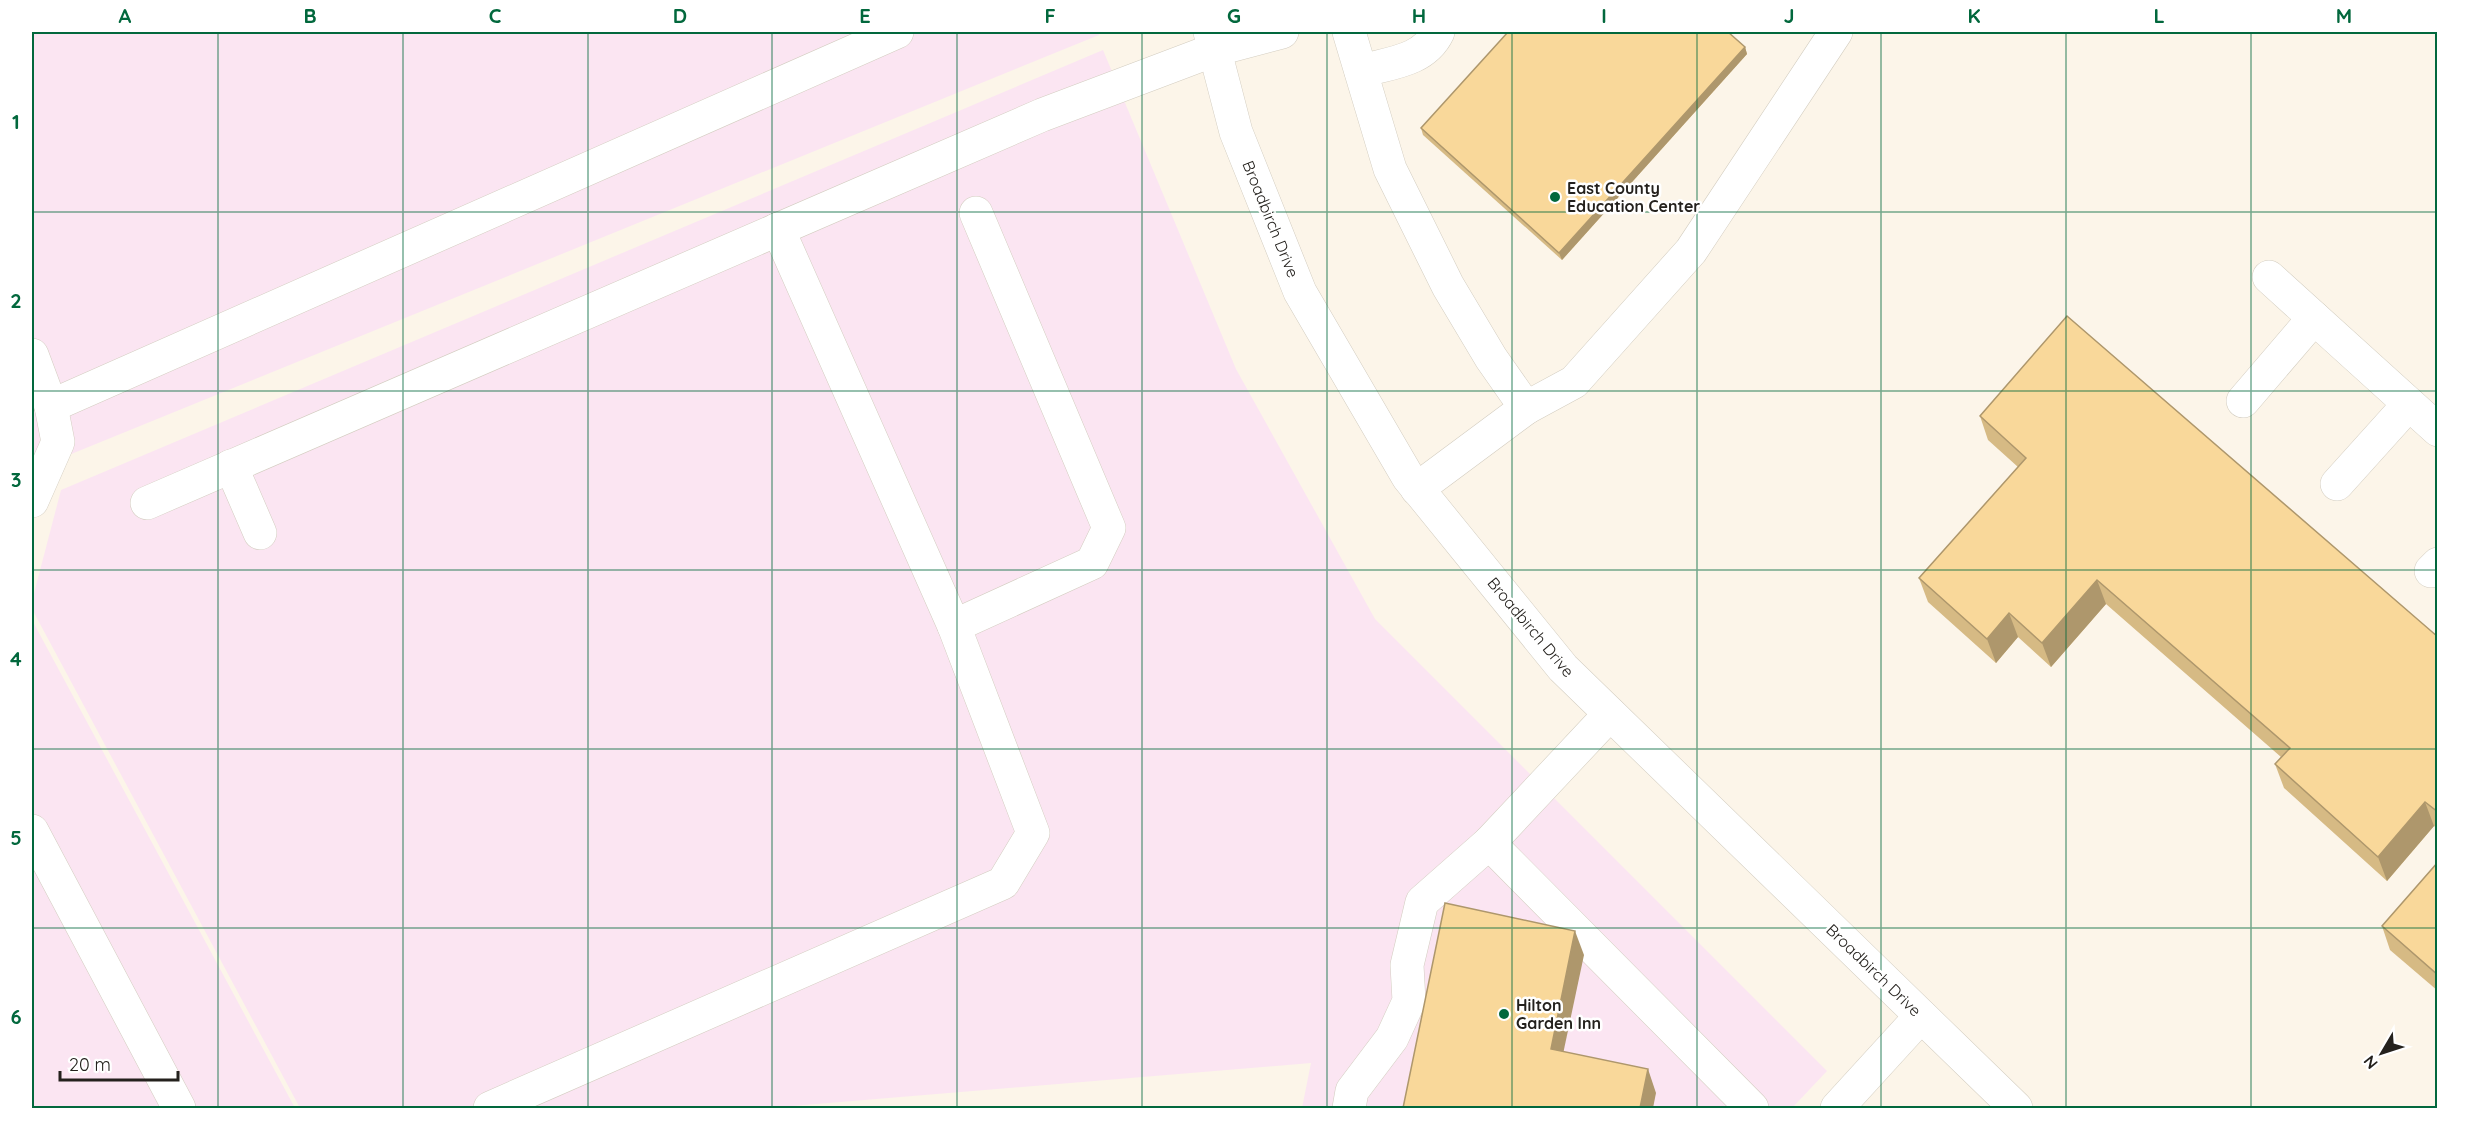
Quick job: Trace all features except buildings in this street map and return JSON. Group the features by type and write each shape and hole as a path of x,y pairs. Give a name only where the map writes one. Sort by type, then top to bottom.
{"street":[{"path":"51,406 897,32"},
{"path":"147,503 1212,40 1282,32"},
{"path":"1349,32 1390,169 1448,286 1491,358 1526,408"},
{"path":"1361,72 1423,52 1438,32"},
{"path":"1418,489 1526,408 1574,382 1691,251 1836,32"},
{"name":"Broadbirch Drive","path":"1212,40 1236,132 1300,292 1408,477 1563,668 2016,1108"},
{"path":"954,626 1092,563 1109,528 976,213"},
{"path":"490,1108 1003,883 1033,833 954,626 778,229"},
{"path":"2269,277 2438,430"},
{"path":"2243,401 2314,318"},
{"path":"32,355 51,406 58,442 32,501"},
{"path":"2337,484 2409,404"},
{"path":"231,466 260,532"},
{"path":"1349,1108 1352,1091 1392,1038 1408,1001 1407,965 1422,902 1488,843 1610,714"},
{"path":"32,831 179,1108"},
{"path":"1488,843 1752,1108"},
{"path":"1838,1108 1921,1016"}],"shaded area":[{"path":"32,32 1098,32 1099,35 32,470"},
{"path":"1103,50 1236,369 1375,619 1827,1071 1792,1108 1302,1108 1311,1063 768,1108 300,1108 32,609 32,601 61,490"},
{"path":"32,620 295,1108 32,1108"}],"place":[{"name":"East County Education Center","path":"1555,197"},
{"name":"Hilton Garden Inn","path":"1504,1014"}]}
